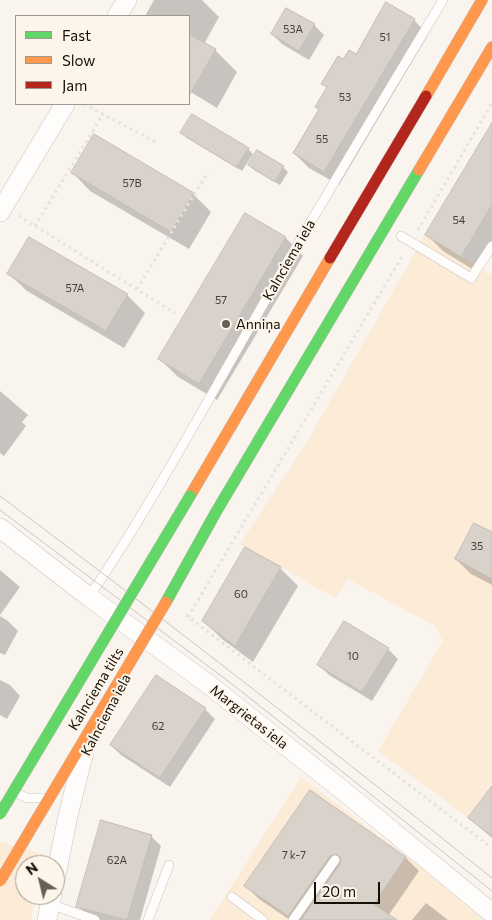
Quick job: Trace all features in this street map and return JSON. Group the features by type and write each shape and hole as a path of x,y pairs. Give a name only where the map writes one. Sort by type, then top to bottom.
{"main road":[{"name":"Kalnciema tilts","path":"0,814 482,0"},
{"name":"Kalnciema tilts","path":"0,881 492,46"}],"street":[{"path":"118,15 127,0"},
{"path":"9,214 64,105"},
{"name":"Margrietas iela","path":"0,528 114,616 208,684 346,793 492,913"},
{"name":"Kalnciema iela","path":"60,855 81,763 94,732 89,712 148,640"}],"lane":[{"name":"Kalnciema iela","path":"89,597 114,561 306,229 443,0"},
{"path":"401,236 471,278 492,246"},
{"path":"0,804 114,616"},
{"path":"65,698 89,712"},
{"path":"9,790 27,798 72,799"},
{"path":"293,920 336,860"},
{"path":"148,920 169,866"},
{"path":"232,897 262,920"},
{"path":"50,906 95,920"}],"path":[{"path":"184,624 492,103"},
{"path":"86,105 156,142"},
{"path":"35,226 103,114"},
{"path":"137,289 208,172"},
{"path":"9,214 35,226 176,313"},
{"path":"184,613 492,848"}],"shaded area":[{"path":"425,235 492,275 492,783 468,818 378,751 443,641 435,626 348,579 335,598 240,544 301,452"},
{"path":"301,777 419,866 483,920 210,920"},
{"path":"0,842 46,855 15,855 15,905 34,905 31,920 0,920"}],"building":[{"path":"386,2 415,19 324,172 293,153 319,109 315,107 327,87 321,84 338,56 343,59 349,50 356,54"},
{"path":"286,8 315,24 299,51 271,34"},
{"path":"190,35 216,49 190,94"},
{"path":"192,114 249,148 236,167 180,133"},
{"path":"492,123 492,205 461,257 425,235"},
{"path":"94,134 194,193 171,232 71,173"},
{"path":"257,150 284,166 275,182 248,165"},
{"path":"245,213 286,237 199,384 158,359"},
{"path":"29,237 128,294 106,331 7,274"},
{"path":"474,523 492,532 492,579 455,559"},
{"path":"245,547 281,567 235,646 202,621"},
{"path":"344,621 389,648 362,692 317,665"},
{"path":"156,675 206,708 160,778 110,745"},
{"path":"492,786 492,836 468,818"},
{"path":"310,790 406,857 374,904 397,920 301,920 340,864 341,858 336,854 330,856 288,916 244,886"},
{"path":"101,820 152,835 127,920 76,907"}],"tram line":[{"path":"0,496 248,685 492,878"},
{"path":"0,510 236,687 492,891"}],"traffic: fast":[{"path":"216,512 419,170"},
{"path":"0,814 190,496"},
{"path":"166,602 216,512"}],"traffic: slow":[{"path":"426,96 482,0"},
{"path":"419,170 492,47"},
{"path":"190,496 330,258"},
{"path":"0,881 166,602"}],"traffic: jam":[{"path":"330,258 426,96"}],"place":[{"name":"Anniņa","path":"226,324"}]}
